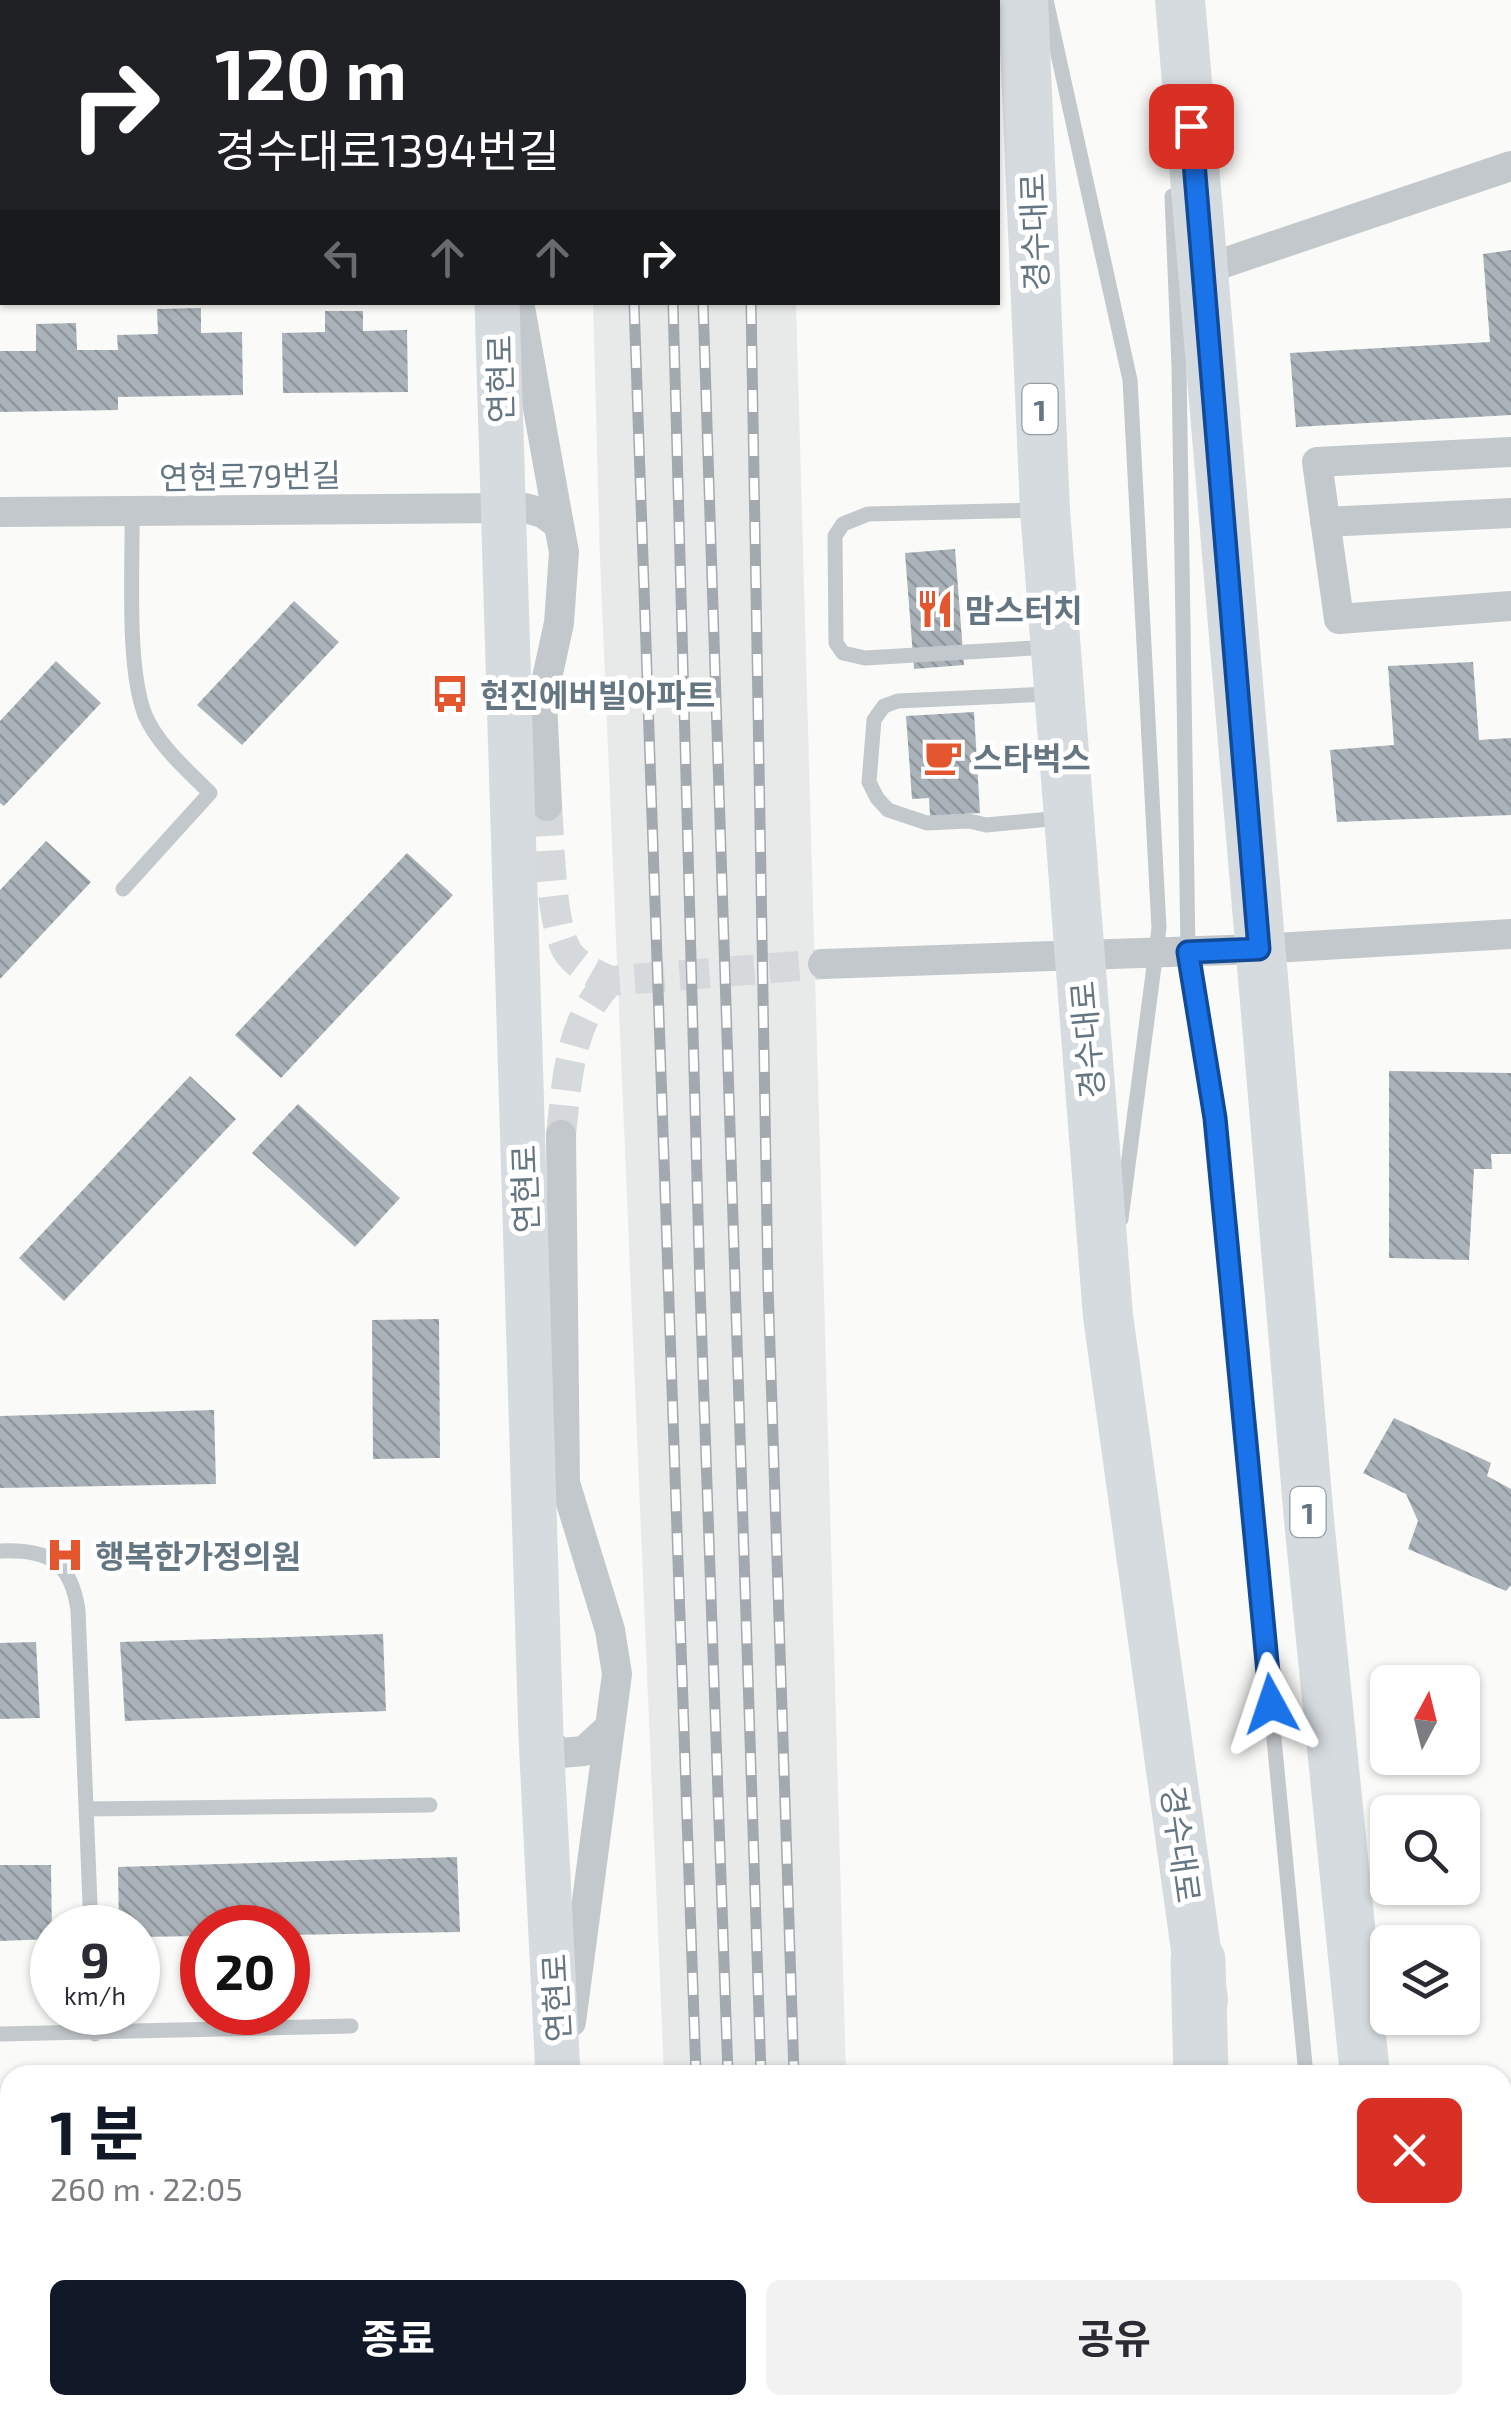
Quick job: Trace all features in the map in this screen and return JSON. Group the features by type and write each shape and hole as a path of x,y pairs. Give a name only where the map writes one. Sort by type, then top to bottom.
{"highway":[{"path":"1198,1960 1200,2065"}],"main road":[{"name":"경수대로","path":"1023,0 1044,510 1108,1316 1210,2065"},
{"path":"1177,23 1203,270 1259,949"},
{"name":"1","path":"1259,949 1309,1520 1364,2065"},
{"path":"1192,2065 1198,1960"}],"street":[{"path":"1203,270 1511,166"},
{"name":"연현로","path":"497,305 542,1737 560,2065"},
{"path":"520,305 564,552 559,623 542,702 547,806"},
{"path":"1511,452 1317,462 1339,619 1511,606"},
{"name":"연현로79번길","path":"0,512 525,508 543,513 560,525"},
{"path":"1325,522 1511,512"},
{"path":"824,964 1259,949 1511,934"},
{"path":"561,1135 565,1483 610,1630 617,1674 562,2065"},
{"path":"542,1737 560,1753 584,1750 610,1727"}],"lane":[{"path":"1046,0 1130,380 1159,928 1108,1316"},
{"path":"1164,0 1177,23"},
{"path":"1171,173 1180,385 1188,952 1215,1118 1305,2065"},
{"path":"1044,510 868,514 843,524 836,536 836,643 843,653 865,658 1057,670"},
{"path":"123,889 210,793 166,748 146,716 135,672 132,512"},
{"path":"1057,670 884,706 874,720 869,782 888,810 927,823 986,824 1068,818"},
{"path":"0,1551 53,1561 74,1582 90,1905"},
{"path":"86,1810 430,1805"},
{"path":"160,2032 351,2026"},
{"path":"0,2034 30,2034"}],"shaded area":[{"path":"593,305 796,305 846,2065 664,2065 600,559"}],"building":[{"path":"1511,250 1511,415 1296,427 1290,353 1490,342 1483,254"},
{"path":"201,308 201,333 242,332 243,395 118,397 118,410 0,412 0,351 36,351 36,324 76,323 77,350 118,350 117,335 158,334 157,309"},
{"path":"325,311 363,311 363,331 407,330 408,392 283,393 282,333 325,332"},
{"name":"맘스터치","path":"955,549 964,665 914,669 905,553"},
{"path":"294,601 339,642 242,745 197,705"},
{"path":"56,661 101,703 4,806 0,803 0,721"},
{"path":"1473,662 1479,740 1511,738 1511,815 1337,822 1330,750 1394,745 1388,666"},
{"name":"스타벅스","path":"974,712 980,813 930,816 929,798 912,799 906,716"},
{"path":"46,841 91,882 0,979 0,890"},
{"path":"407,853 453,895 281,1078 235,1035"},
{"path":"1389,1071 1511,1073 1511,1154 1491,1154 1492,1169 1474,1169 1469,1260 1389,1258"},
{"path":"190,1076 236,1119 64,1301 19,1258"},
{"path":"298,1104 400,1198 355,1247 252,1153"},
{"path":"439,1319 440,1458 373,1459 372,1320"},
{"path":"214,1410 216,1484 0,1488 0,1416"},
{"path":"1394,1418 1491,1463 1487,1476 1511,1489 1511,1585 1506,1591 1408,1549 1418,1521 1406,1494 1363,1473"},
{"path":"383,1634 386,1711 125,1721 120,1642"},
{"path":"36,1642 40,1718 0,1719 0,1643"},
{"path":"457,1857 460,1932 310,1935 310,1905 180,1905 180,1936 160,1937 160,1905 119,1905 118,1867"},
{"path":"0,1865 51,1865 52,1905 30,1905 30,1940 0,1941"}],"tunnel":[{"path":"547,806 558,926 570,955 594,973 610,981 823,964"},
{"path":"561,1135 568,1073 578,1033 596,997 610,981"}],"railway":[{"path":"634,305 696,2065"},
{"path":"673,305 700,1288 728,2065"},
{"path":"703,305 761,2065"},
{"path":"751,305 768,1285 794,2065"}],"place":[{"name":"맘스터치","path":"935,609"},
{"name":"현진에버빌아파트","path":"450,694"},
{"name":"스타벅스","path":"943,757"},
{"name":"행복한가정의원","path":"65,1555"}],"route":[{"path":"1191,126 1259,949 1188,952 1215,1118 1271,1704"}]}
